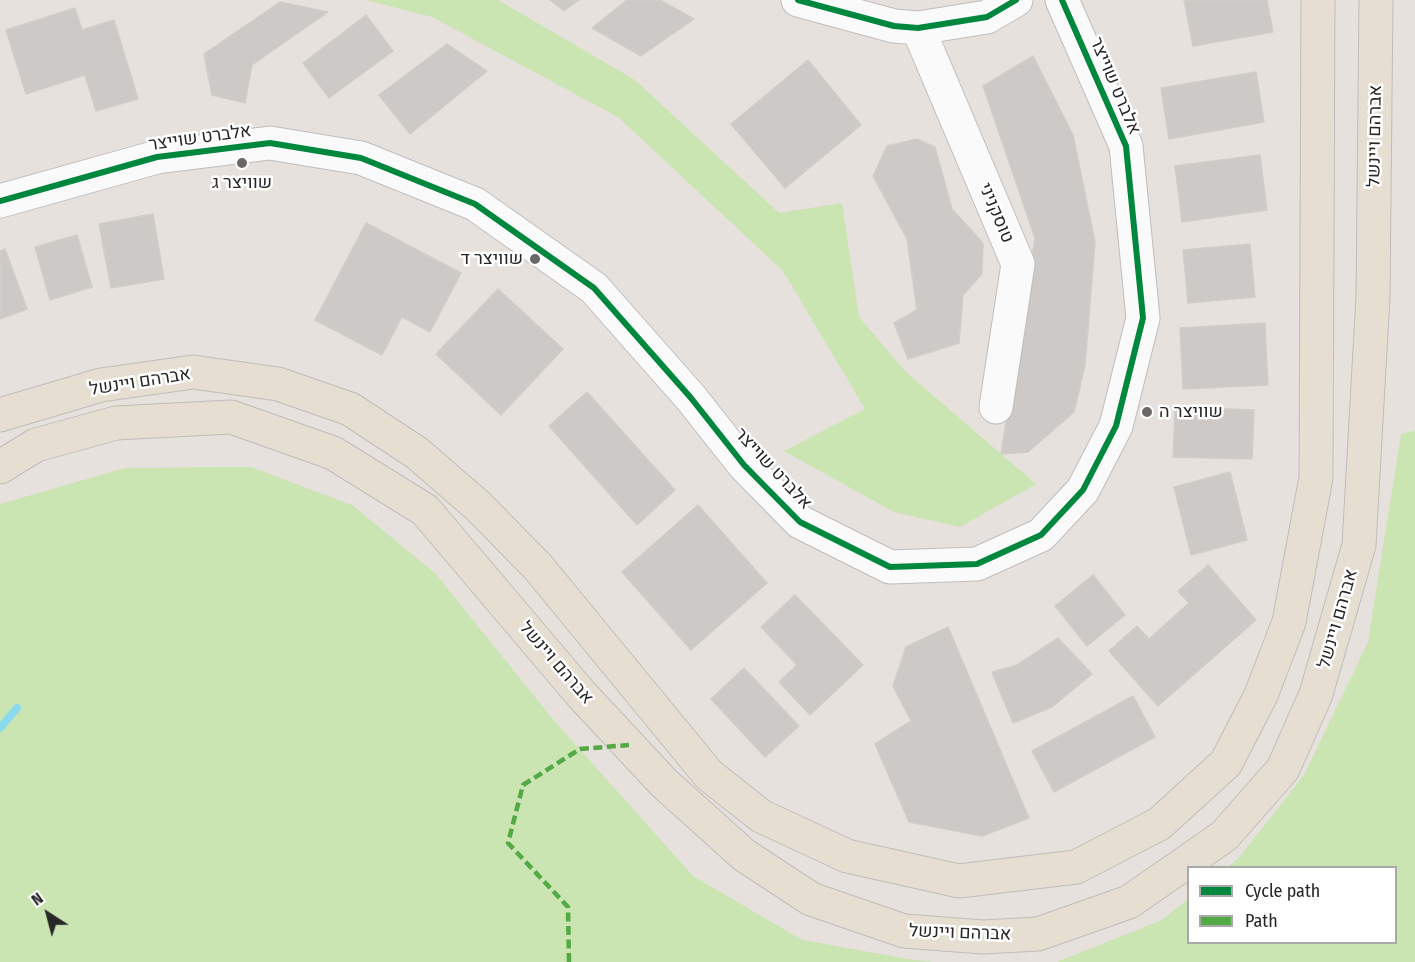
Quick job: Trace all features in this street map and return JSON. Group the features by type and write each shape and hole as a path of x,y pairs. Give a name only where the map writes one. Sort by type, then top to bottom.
{"main road":[{"name":"אברהם ויינשל","path":"0,415 101,385 193,372 278,384 350,409 417,453 478,506 538,567 709,775 760,816 847,856 959,881 1076,867 1159,824 1226,763 1261,695 1289,622 1316,478 1318,0"},
{"name":"אברהם ויינשל","path":"0,467 36,446 116,423 231,417 333,453 425,510 581,694 664,783 744,855 811,899 904,932 983,938 1038,934 1048,931 1129,902 1224,836 1283,769 1316,694 1359,545 1373,297 1376,0"}],"street":[{"path":"798,0 894,26 918,28 987,17 1016,0"},
{"name":"אלברט שוייצר","path":"0,201 157,157 270,143 361,158 475,204 594,288 691,398 744,465 800,522 890,567 977,564 1041,535 1083,490 1116,426 1143,318 1126,146 1062,0"},
{"name":"טוסקניני","path":"918,28 1018,264 996,407"}],"green space":[{"path":"366,0 498,0 635,80 779,213 842,203 859,317 906,372 1036,484 960,527 894,512 784,451 865,409 783,271 618,117 432,17"},
{"path":"1415,431 1415,962 1057,962 1162,920 1187,900 1187,944 1397,944 1397,866 1228,866 1237,860 1304,775 1368,642 1401,434"},
{"path":"251,467 352,505 436,574 551,717 693,876 802,940 933,962 0,962 0,504 125,468"}],"building":[{"path":"550,0 579,0 564,11"},
{"path":"627,0 660,0 694,19 641,56 592,28"},
{"path":"1184,0 1267,0 1273,32 1193,46"},
{"path":"280,2 328,12 252,65 245,103 212,95 204,54"},
{"path":"75,8 82,30 114,20 138,99 96,111 85,75 26,94 6,30"},
{"path":"366,15 393,51 329,98 303,63"},
{"path":"447,44 487,71 410,134 379,95"},
{"path":"1033,56 1073,135 1095,242 1085,365 1074,412 1028,452 1001,454 1035,238 983,86"},
{"path":"808,60 861,125 785,188 731,124"},
{"path":"1256,72 1264,122 1169,139 1161,88"},
{"path":"917,139 935,147 952,209 983,243 982,274 963,295 959,343 908,359 894,323 917,310 907,239 873,176 887,146"},
{"path":"1260,155 1267,210 1182,222 1175,166"},
{"path":"153,214 164,279 111,288 99,224"},
{"path":"366,223 461,273 430,332 402,317 382,355 315,320"},
{"path":"77,235 92,287 50,300 35,247"},
{"path":"1250,244 1255,297 1188,303 1183,250"},
{"path":"5,249 27,309 0,319 0,251"},
{"path":"498,289 563,349 501,415 436,354"},
{"path":"1265,323 1268,385 1183,389 1180,328"},
{"path":"587,392 675,490 637,525 549,426"},
{"path":"1175,407 1254,410 1252,459 1173,457"},
{"path":"1230,472 1247,540 1191,555 1174,487"},
{"path":"698,505 767,583 691,650 622,572"},
{"path":"1208,565 1256,620 1158,706 1109,651 1137,626 1149,639 1189,603 1178,591"},
{"path":"1093,575 1125,615 1087,646 1055,606"},
{"path":"795,595 863,665 810,715 779,682 797,665 761,627"},
{"path":"948,627 1029,818 982,836 909,822 875,744 911,721 893,686 906,647"},
{"path":"1058,638 1092,674 1052,707 1013,723 992,672 1017,665"},
{"path":"744,668 799,726 765,757 711,699"},
{"path":"1133,696 1155,737 1054,792 1032,751"}],"waterway":[{"path":"0,728 17,708"}],"marked path":[{"path":"569,962 568,907 508,843 523,785 580,749 629,745"}],"cycle path":[{"path":"798,0 894,26 918,28 987,17 1016,0"},
{"path":"0,201 157,157 270,143 361,158 475,204 594,288 691,398 744,465 800,522 890,567 977,564 1041,535 1083,490 1116,426 1143,318 1126,146 1062,0"}],"place":[{"name":"שוויצר ג","path":"242,163"},
{"name":"שוויצר ד","path":"535,259"},
{"name":"שוויצר ה","path":"1147,412"}]}
